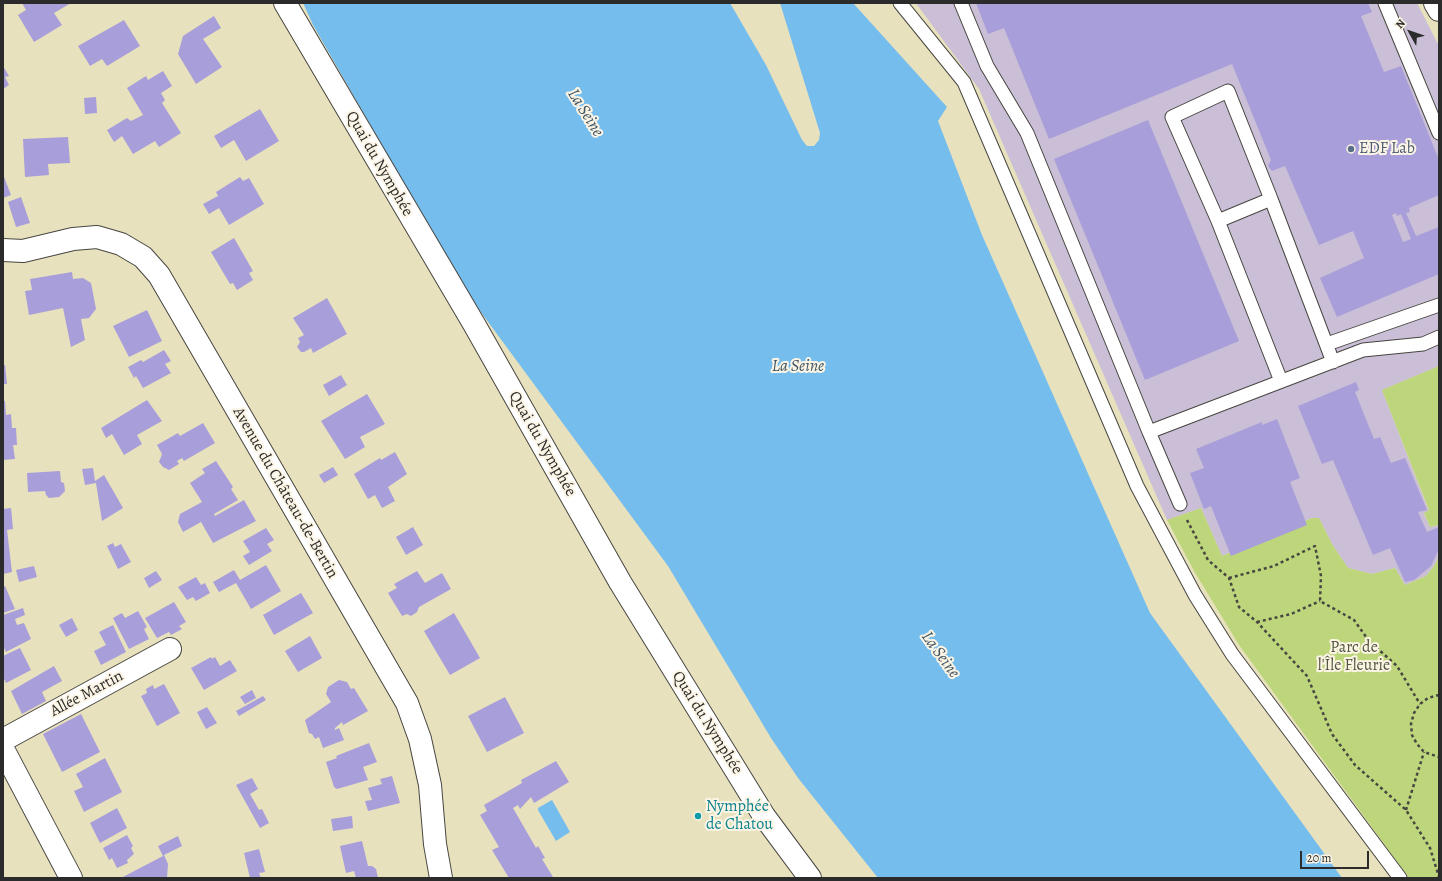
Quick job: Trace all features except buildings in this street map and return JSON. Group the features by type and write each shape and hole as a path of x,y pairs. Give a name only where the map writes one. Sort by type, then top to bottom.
{"street":[{"name":"Quai du Nymphée","path":"285,3 474,324 620,582 764,816 810,878"},
{"path":"1436,3 1439,10"},
{"name":"Avenue du Château-de-Bertin","path":"3,250 22,250 73,239 97,237 121,244 143,257 159,275 406,703 420,739 430,785 435,844 441,878"},
{"name":"Allée Martin","path":"3,740 170,649"},
{"path":"3,749 71,878"}],"lane":[{"path":"900,3 964,82 1137,486 1195,595 1232,654 1400,878"},
{"path":"961,3 986,66 1027,133 1149,432 1180,504"},
{"path":"1385,3 1439,133"},
{"path":"1281,382 1218,221 1172,117 1228,91 1333,362"},
{"path":"1218,221 1271,199"},
{"path":"1326,344 1439,305"},
{"path":"1149,432 1363,350 1423,344 1439,337"}],"path":[{"path":"1192,530 1208,560 1229,578 1239,607 1257,622 1307,676 1332,734 1355,765 1406,810 1430,848 1439,877"},
{"path":"1229,578 1274,566 1315,546 1321,576 1320,602"},
{"path":"1257,622 1292,614 1320,602"},
{"path":"1320,602 1354,620 1369,641 1397,666 1420,704"},
{"path":"1439,695 1428,698 1420,704 1414,713 1411,724 1412,735 1417,744 1424,752 1439,757"},
{"path":"1406,810 1424,752"}],"shaded area":[{"path":"916,3 1417,3 1439,46 1439,366 1382,390 1429,511 1424,514 1430,527 1439,525 1439,557 1426,576 1405,585 1395,568 1372,574 1348,568 1332,544 1319,518 1312,518 1222,556 1201,508 1167,520 979,89"}],"green space":[{"path":"1439,366 1439,525 1430,527 1424,513 1429,510 1382,390"},
{"name":"Parc de l'Île Fleurie","path":"1201,508 1222,556 1312,518 1319,518 1332,544 1348,568 1372,574 1395,568 1405,585 1426,576 1439,557 1439,878 1409,878 1239,645 1194,571 1167,520"}],"water":[{"name":"La Seine","path":"303,3 730,3 766,65 802,140 807,146 814,146 819,140 820,133 780,3 853,3 947,107 938,121 982,235 1150,613 1342,878 878,878 798,778 771,738 668,566 466,292 313,25"},
{"path":"552,800 570,832 556,841 538,810 538,808"}],"place":[{"name":"EDF Lab","path":"1351,149"},
{"name":"Nymphée de Chatou","path":"698,816"}]}
